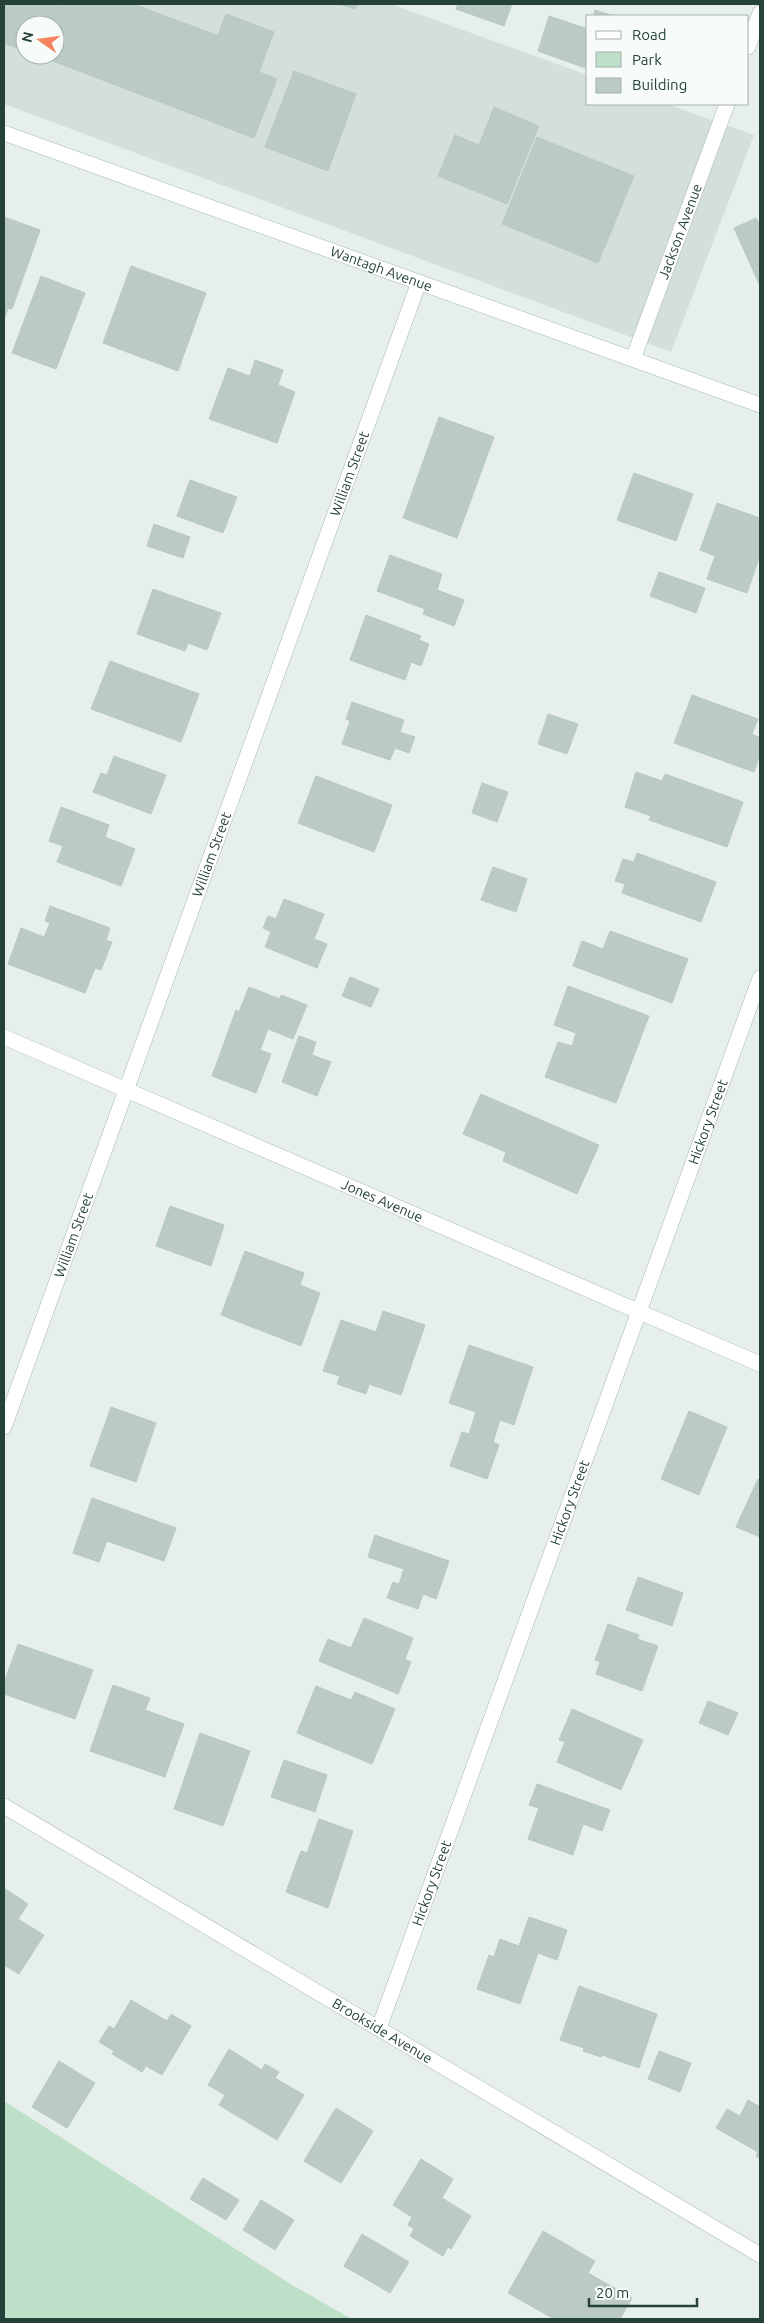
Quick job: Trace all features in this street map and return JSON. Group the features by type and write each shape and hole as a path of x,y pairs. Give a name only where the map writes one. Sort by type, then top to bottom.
{"street":[{"path":"749,44 760,14"},
{"name":"Jackson Avenue","path":"633,359 727,105"},
{"name":"Wantagh Avenue","path":"4,133 760,405"},
{"name":"William Street","path":"4,1427 419,282"},
{"name":"Hickory Street","path":"379,2028 760,978"},
{"name":"Jones Avenue","path":"4,1037 760,1364"},
{"name":"Brookside Avenue","path":"4,1806 760,2255"}],"shaded area":[{"path":"4,4 391,4 586,74 586,105 670,105 754,135 671,352 4,104"}],"green space":[{"path":"4,2101 292,2285 352,2319 4,2319"}],"building":[{"path":"4,4 59,4 55,15 15,15 15,47 4,43"},
{"path":"59,4 132,4 141,7 113,84 63,65 65,65 65,15 55,15"},
{"path":"339,4 357,4 355,9"},
{"path":"458,4 512,4 504,26 456,9"},
{"path":"141,7 219,36 189,113 113,84"},
{"path":"595,10 610,15 593,15"},
{"path":"226,14 274,32 259,72 277,79 254,138 189,113"},
{"path":"549,16 586,28 586,68 538,51"},
{"path":"294,71 356,94 328,171 265,147"},
{"path":"494,107 539,126 507,204 438,176 455,135 479,145"},
{"path":"537,137 634,176 598,263 502,224"},
{"path":"4,217 40,230 12,309 8,308 4,320"},
{"path":"756,218 760,226 760,286 734,228"},
{"path":"131,266 206,293 178,371 103,343"},
{"path":"41,276 85,293 56,369 12,353"},
{"path":"255,360 283,370 278,385 295,392 277,443 209,419 228,368 250,376"},
{"path":"439,417 494,437 457,538 403,518"},
{"path":"634,473 693,494 676,541 617,520"},
{"path":"190,480 237,497 223,533 177,516"},
{"path":"717,503 760,518 760,555 747,593 707,579 715,556 700,550"},
{"path":"154,524 190,537 183,558 147,546"},
{"path":"390,555 442,574 437,590 464,600 454,626 423,614 425,609 377,591"},
{"path":"659,572 705,588 696,613 650,596"},
{"path":"153,589 221,613 207,650 188,643 185,651 137,634"},
{"path":"366,615 421,636 419,640 429,644 421,666 411,662 405,680 350,660"},
{"path":"110,661 199,694 181,742 91,709"},
{"path":"692,695 758,719 752,734 760,738 760,754 754,772 674,743"},
{"path":"352,702 404,720 400,732 415,737 409,753 395,748 390,760 342,744 350,721 346,719"},
{"path":"548,714 578,724 567,754 538,744"},
{"path":"114,756 166,775 151,814 93,792 101,773 107,775"},
{"path":"636,772 662,781 665,774 743,802 727,847 649,820 651,816 625,807"},
{"path":"316,776 392,805 374,852 298,823"},
{"path":"482,783 508,792 497,822 472,813"},
{"path":"61,807 109,825 105,837 135,849 121,886 57,862 63,846 49,841"},
{"path":"637,853 716,882 701,922 622,893 625,884 615,881 623,859 634,862"},
{"path":"493,867 527,879 516,912 481,900"},
{"path":"284,899 324,914 314,939 327,944 317,968 265,947 271,932 263,928 268,916 276,919"},
{"path":"50,906 110,928 106,940 112,942 101,970 95,968 85,993 8,964 21,928 44,937 50,923 45,921"},
{"path":"610,931 688,959 672,1003 573,966 582,941 603,949"},
{"path":"350,977 379,989 371,1007 342,996"},
{"path":"568,986 649,1016 616,1103 545,1077 558,1042 572,1046 576,1033 554,1025"},
{"path":"249,987 280,999 281,995 307,1005 293,1039 268,1029 260,1050 271,1054 256,1093 212,1076 236,1010 239,1012"},
{"path":"299,1036 316,1042 312,1055 331,1062 317,1096 282,1082"},
{"path":"481,1094 599,1145 577,1194 503,1161 506,1152 463,1134"},
{"path":"170,1206 224,1225 211,1266 156,1246"},
{"path":"245,1251 304,1273 300,1285 320,1293 301,1346 221,1315"},
{"path":"383,1311 425,1325 401,1395 369,1384 366,1394 337,1384 340,1376 323,1371 341,1320 376,1332"},
{"path":"469,1345 533,1367 514,1425 500,1420 493,1442 499,1445 487,1479 450,1466 462,1432 469,1434 476,1412 449,1403"},
{"path":"111,1407 156,1423 136,1482 90,1466"},
{"path":"689,1411 727,1427 699,1495 661,1479"},
{"path":"758,1479 760,1480 760,1537 736,1527"},
{"path":"92,1498 176,1528 164,1561 107,1541 99,1562 73,1553"},
{"path":"375,1535 449,1561 436,1599 423,1594 418,1609 387,1598 393,1582 399,1584 404,1569 368,1557"},
{"path":"638,1577 683,1593 672,1626 626,1610"},
{"path":"364,1618 413,1638 405,1659 411,1662 398,1694 319,1661 328,1639 351,1648"},
{"path":"608,1624 639,1635 637,1639 658,1646 642,1691 596,1674 600,1662 595,1660"},
{"path":"18,1644 93,1670 75,1719 4,1694 4,1683"},
{"path":"113,1685 150,1698 145,1710 184,1724 165,1777 90,1751"},
{"path":"316,1686 351,1700 355,1692 395,1709 372,1764 297,1733"},
{"path":"708,1701 738,1713 728,1735 699,1723"},
{"path":"572,1709 643,1740 621,1790 557,1762 565,1742 559,1740"},
{"path":"200,1733 250,1751 223,1826 174,1809"},
{"path":"284,1760 327,1775 315,1812 271,1797"},
{"path":"537,1784 610,1810 602,1831 583,1824 573,1855 528,1839 539,1808 529,1805"},
{"path":"319,1819 353,1831 328,1908 286,1892 301,1851 307,1853"},
{"path":"4,1888 28,1904 18,1919 44,1935 19,1974 4,1965"},
{"path":"529,1917 567,1930 557,1960 538,1953 520,2004 477,1989 489,1955 494,1957 500,1939 519,1946"},
{"path":"579,1986 657,2014 639,2068 602,2055 601,2057 583,2051 584,2048 560,2040"},
{"path":"131,2000 167,2021 171,2014 191,2026 162,2075 146,2066 142,2072 112,2054 114,2051 99,2042 109,2026 114,2029"},
{"path":"229,2049 262,2070 265,2064 279,2072 275,2078 304,2095 277,2140 219,2105 225,2095 208,2085"},
{"path":"659,2051 691,2063 680,2092 648,2079"},
{"path":"59,2061 95,2083 67,2128 32,2107"},
{"path":"748,2100 760,2107 760,2159 756,2156 758,2152 716,2128 727,2109 740,2116"},
{"path":"336,2108 373,2131 341,2183 304,2161"},
{"path":"421,2159 453,2179 442,2198 471,2216 451,2249 448,2247 443,2256 410,2236 414,2229 408,2225 412,2217 393,2205"},
{"path":"203,2178 239,2200 226,2220 190,2199"},
{"path":"261,2200 294,2220 275,2250 243,2230"},
{"path":"543,2231 595,2261 588,2273 632,2298 620,2319 554,2319 508,2293"},
{"path":"362,2234 409,2262 390,2293 344,2266"}]}
